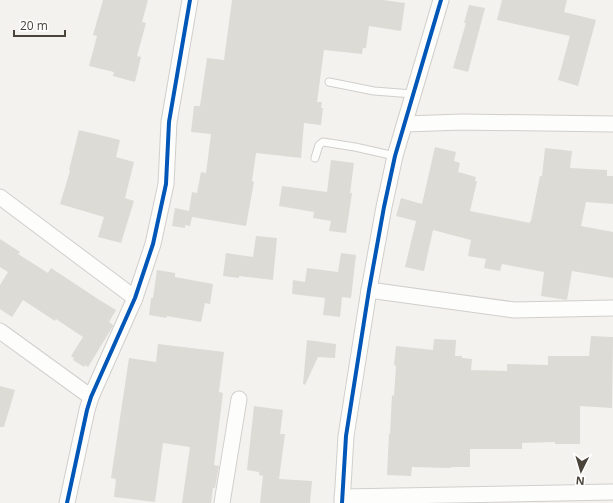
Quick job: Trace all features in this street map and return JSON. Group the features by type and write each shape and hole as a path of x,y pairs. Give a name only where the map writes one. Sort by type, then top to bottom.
{"street":[{"path":"67,503 91,397 135,298 153,244 166,184 169,122 190,0"},
{"path":"441,0 395,156 384,207 369,290 346,436 342,500 613,492"},
{"path":"405,124 462,122 613,124"},
{"path":"0,197 135,298"},
{"path":"369,290 514,310 613,308"},
{"path":"0,331 91,397"},
{"path":"222,503 239,399"}],"lane":[{"path":"329,82 374,90 413,94"},
{"path":"315,158 319,145 323,142 395,156"}],"building":[{"path":"103,0 148,0 142,22 146,23 137,56 141,57 135,82 113,76 114,72 89,66 97,36 93,35"},
{"path":"232,0 383,0 405,3 401,31 369,26 366,48 363,48 362,54 324,50 317,102 322,102 321,108 323,108 321,125 304,123 301,158 256,153 252,181 254,182 246,226 192,217 190,226 185,225 185,228 172,226 175,208 189,211 192,192 197,193 201,172 206,173 211,134 191,132 194,106 200,106 207,58 224,60"},
{"path":"502,0 567,0 564,12 596,20 578,86 558,80 570,36 497,20"},
{"path":"469,5 485,8 468,72 453,68 466,23 464,23"},
{"path":"79,130 120,140 116,157 134,162 125,198 134,201 121,243 98,237 104,217 60,204 70,171"},
{"path":"435,147 456,152 454,161 460,163 458,172 476,177 475,181 477,181 470,211 530,223 540,176 542,176 545,148 572,151 570,168 607,170 607,176 613,176 613,204 586,202 581,226 613,232 613,278 572,271 567,300 541,296 544,272 502,264 500,271 484,268 486,259 468,256 471,240 433,230 424,271 405,267 416,221 396,216 401,198 422,204"},
{"path":"331,160 354,163 350,193 352,193 346,233 329,231 331,221 313,218 314,212 279,206 282,186 327,192"},
{"path":"256,236 277,238 273,280 239,276 239,278 223,276 226,253 253,257"},
{"path":"0,239 20,252 18,254 48,273 51,268 116,310 109,322 113,326 88,367 85,365 84,367 73,360 74,358 71,356 83,337 56,319 55,321 23,300 12,317 0,309 0,285 8,272 0,267"},
{"path":"341,253 356,255 351,298 342,297 340,317 323,315 325,298 292,294 293,280 305,282 307,268 338,272"},
{"path":"157,270 175,273 175,277 213,284 210,304 205,303 201,322 167,316 166,318 149,315"},
{"path":"591,336 613,337 612,408 580,406 580,444 555,444 555,442 522,443 522,449 470,449 470,467 412,467 411,476 387,475 392,395 394,396 396,366 394,365 396,346 433,350 434,339 456,340 455,356 462,356 462,358 472,359 471,370 507,371 507,364 548,365 548,356 589,356"},
{"path":"307,340 336,344 335,358 318,357 305,385 303,384"},
{"path":"158,344 224,352 219,392 223,393 214,465 219,466 215,488 213,488 211,503 182,503 190,447 163,443 155,502 114,497 116,479 111,478 129,358 156,362"},
{"path":"0,386 15,390 4,427 0,427"},
{"path":"254,406 283,410 280,434 285,434 279,479 312,481 310,503 260,503 263,476 259,475 259,472 247,470"}],"cycle path":[{"path":"67,503 91,397 135,298 153,244 166,184 169,122 190,0"},
{"path":"342,503 346,436 369,290 384,207 395,156 441,0"}]}
